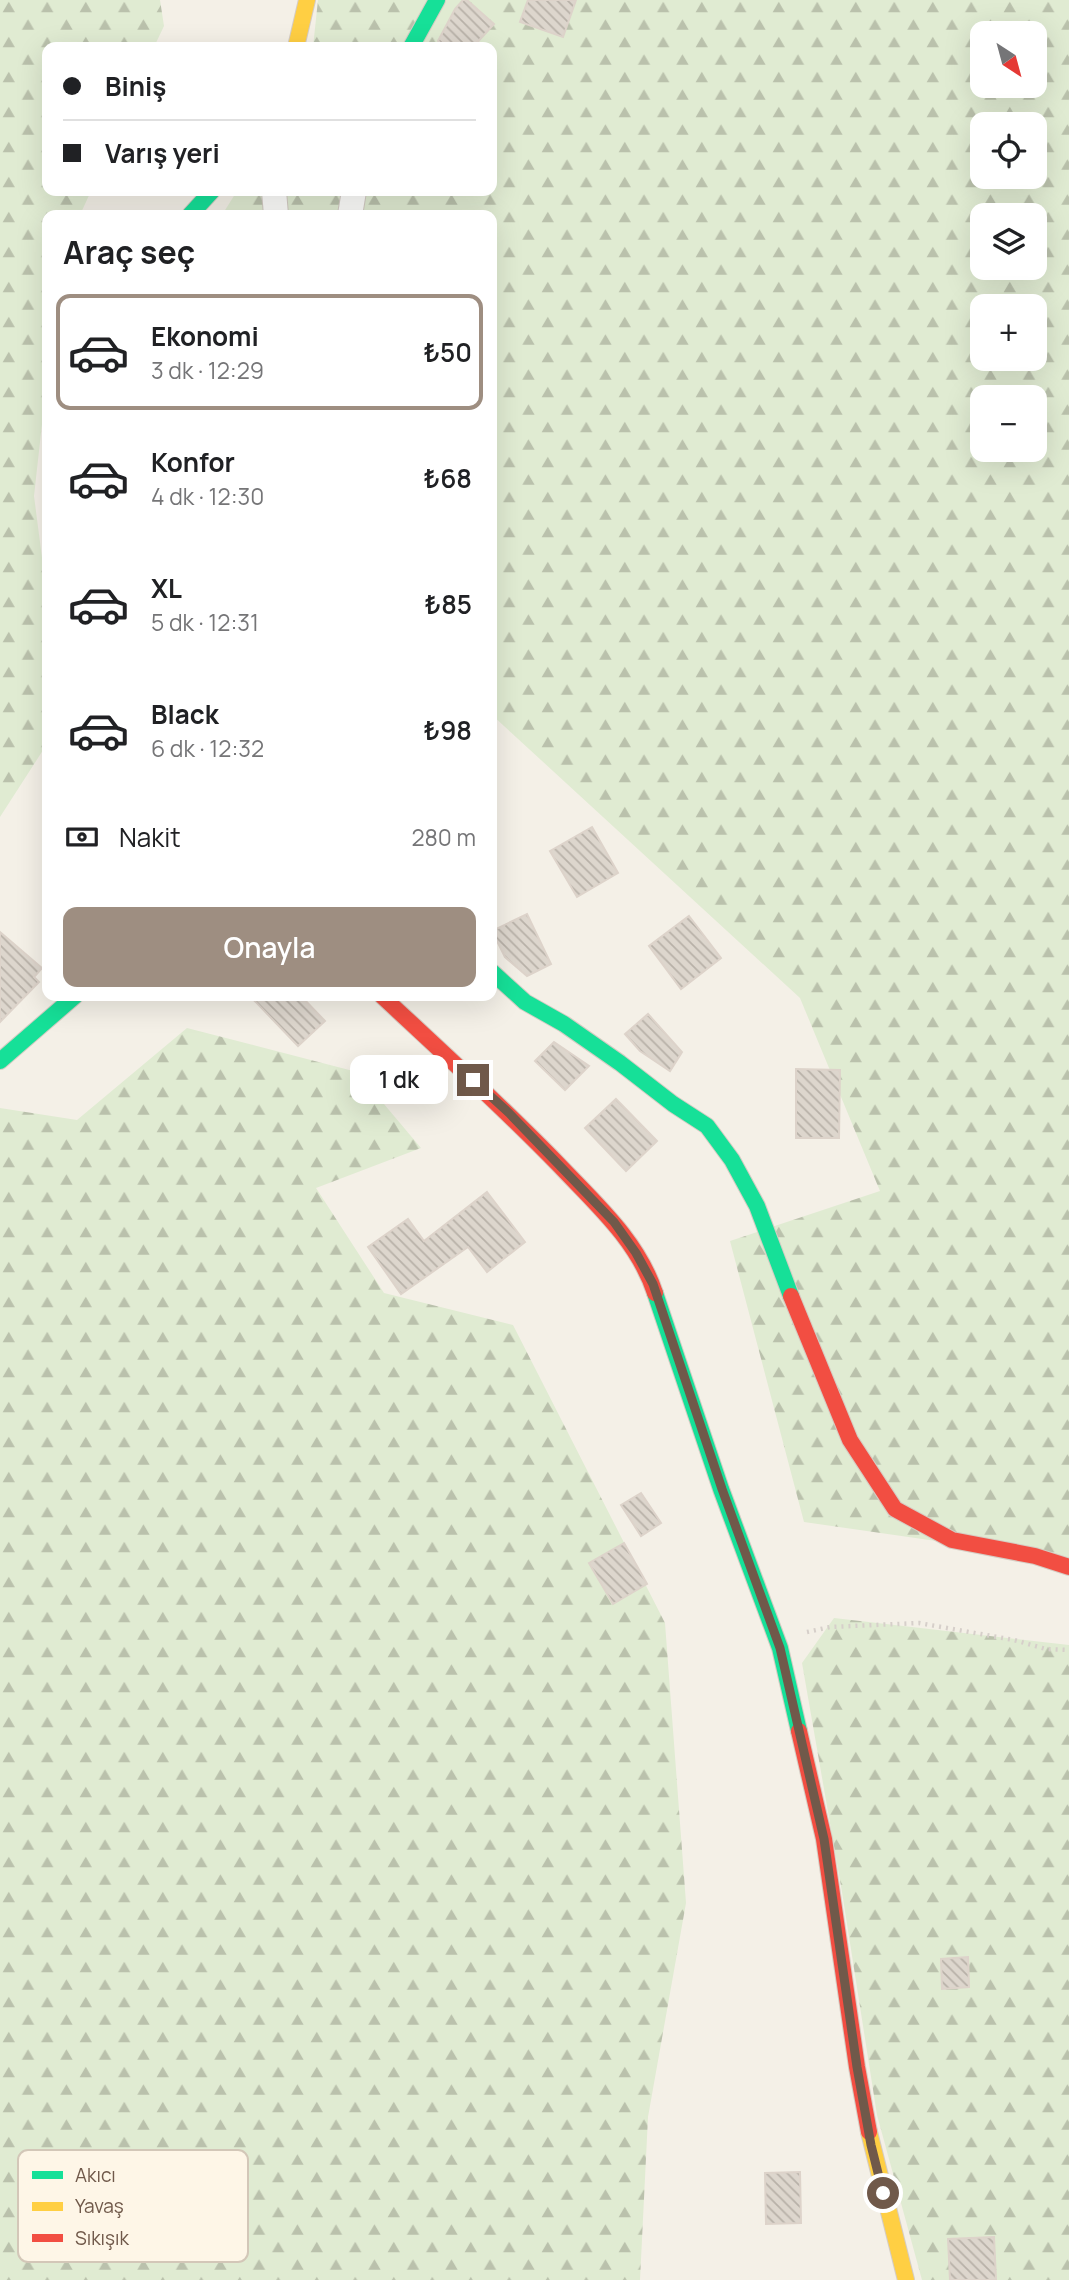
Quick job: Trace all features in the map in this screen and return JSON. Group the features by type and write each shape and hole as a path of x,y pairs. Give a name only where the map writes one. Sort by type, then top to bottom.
{"street":[{"path":"297,42 307,0"},
{"path":"414,42 437,0"},
{"path":"195,210 207,196"},
{"path":"497,977 525,1002 564,1024 706,1126 732,1160 757,1206 850,1440 895,1509 952,1541 1035,1556 1069,1567"},
{"path":"0,1061 69,1001"},
{"path":"387,1001 509,1113 614,1222 636,1253 653,1284 722,1489 780,1648 824,1839 871,2145 906,2280"}],"path":[{"path":"780,1648 800,1634 830,1627 919,1623 1014,1640 1046,1649 1069,1650"}],"green space":[{"path":"0,0 160,0 164,26 156,42 42,42 42,196 89,196 82,210 42,210 42,424 34,496 42,558 42,752 0,817"},
{"path":"318,0 1069,0 1069,1560 804,1522 730,1241 880,1191 800,998 497,720 497,210 225,210 234,196 497,196 497,42 314,42"},
{"path":"187,1028 357,1072 421,1148 316,1188 384,1293 513,1325 665,1623 686,1903 648,2117 640,2280 0,2280 0,1108 77,1120"},
{"path":"834,1618 1069,1645 1069,2280 922,2280 877,2115 802,1663"}],"building":[{"path":"463,0 467,0 494,24 478,42 439,42 455,9"},
{"path":"528,0 576,0 563,37 520,22"},
{"path":"592,827 618,873 577,897 550,851"},
{"path":"527,914 551,964 527,976 505,957 497,941 497,929"},
{"path":"689,916 721,958 681,989 649,946"},
{"path":"0,932 42,968 34,977 39,982 0,1022"},
{"path":"255,1001 306,1001 325,1021 298,1046"},
{"path":"648,1014 682,1052 670,1071 640,1051 625,1034"},
{"path":"554,1042 589,1066 565,1090 535,1061"},
{"path":"796,1069 840,1070 839,1138 796,1138"},
{"path":"616,1099 657,1141 626,1171 585,1128"},
{"path":"487,1192 525,1242 487,1272 468,1247 401,1294 368,1247 408,1219 424,1241"},
{"path":"641,1493 661,1523 641,1536 621,1505"},
{"path":"624,1543 647,1584 613,1604 589,1563"},
{"path":"968,1957 969,1987 942,1989 941,1959"},
{"path":"800,2172 801,2223 766,2224 765,2173"},
{"path":"994,2237 996,2280 950,2280 948,2239"}],"traffic: fast":[{"path":"414,42 437,0"},
{"path":"195,210 207,196"},
{"path":"497,977 525,1002 564,1024 707,1126 732,1160 757,1206 791,1296"},
{"path":"0,1061 69,1001"},
{"path":"655,1293 721,1489 780,1648 799,1731"}],"traffic: slow":[{"path":"297,42 307,0"},
{"path":"869,2132 906,2280"}],"traffic: jam":[{"path":"387,1001 517,1122 615,1224 648,1274 655,1293"},
{"path":"791,1296 850,1440 895,1509 952,1540 1035,1556 1069,1567"},
{"path":"799,1731 824,1839 869,2132"}],"route":[{"path":"473,1080 509,1113 614,1222 636,1253 653,1284 722,1489 780,1648 824,1839 857,2067 883,2193"}]}
